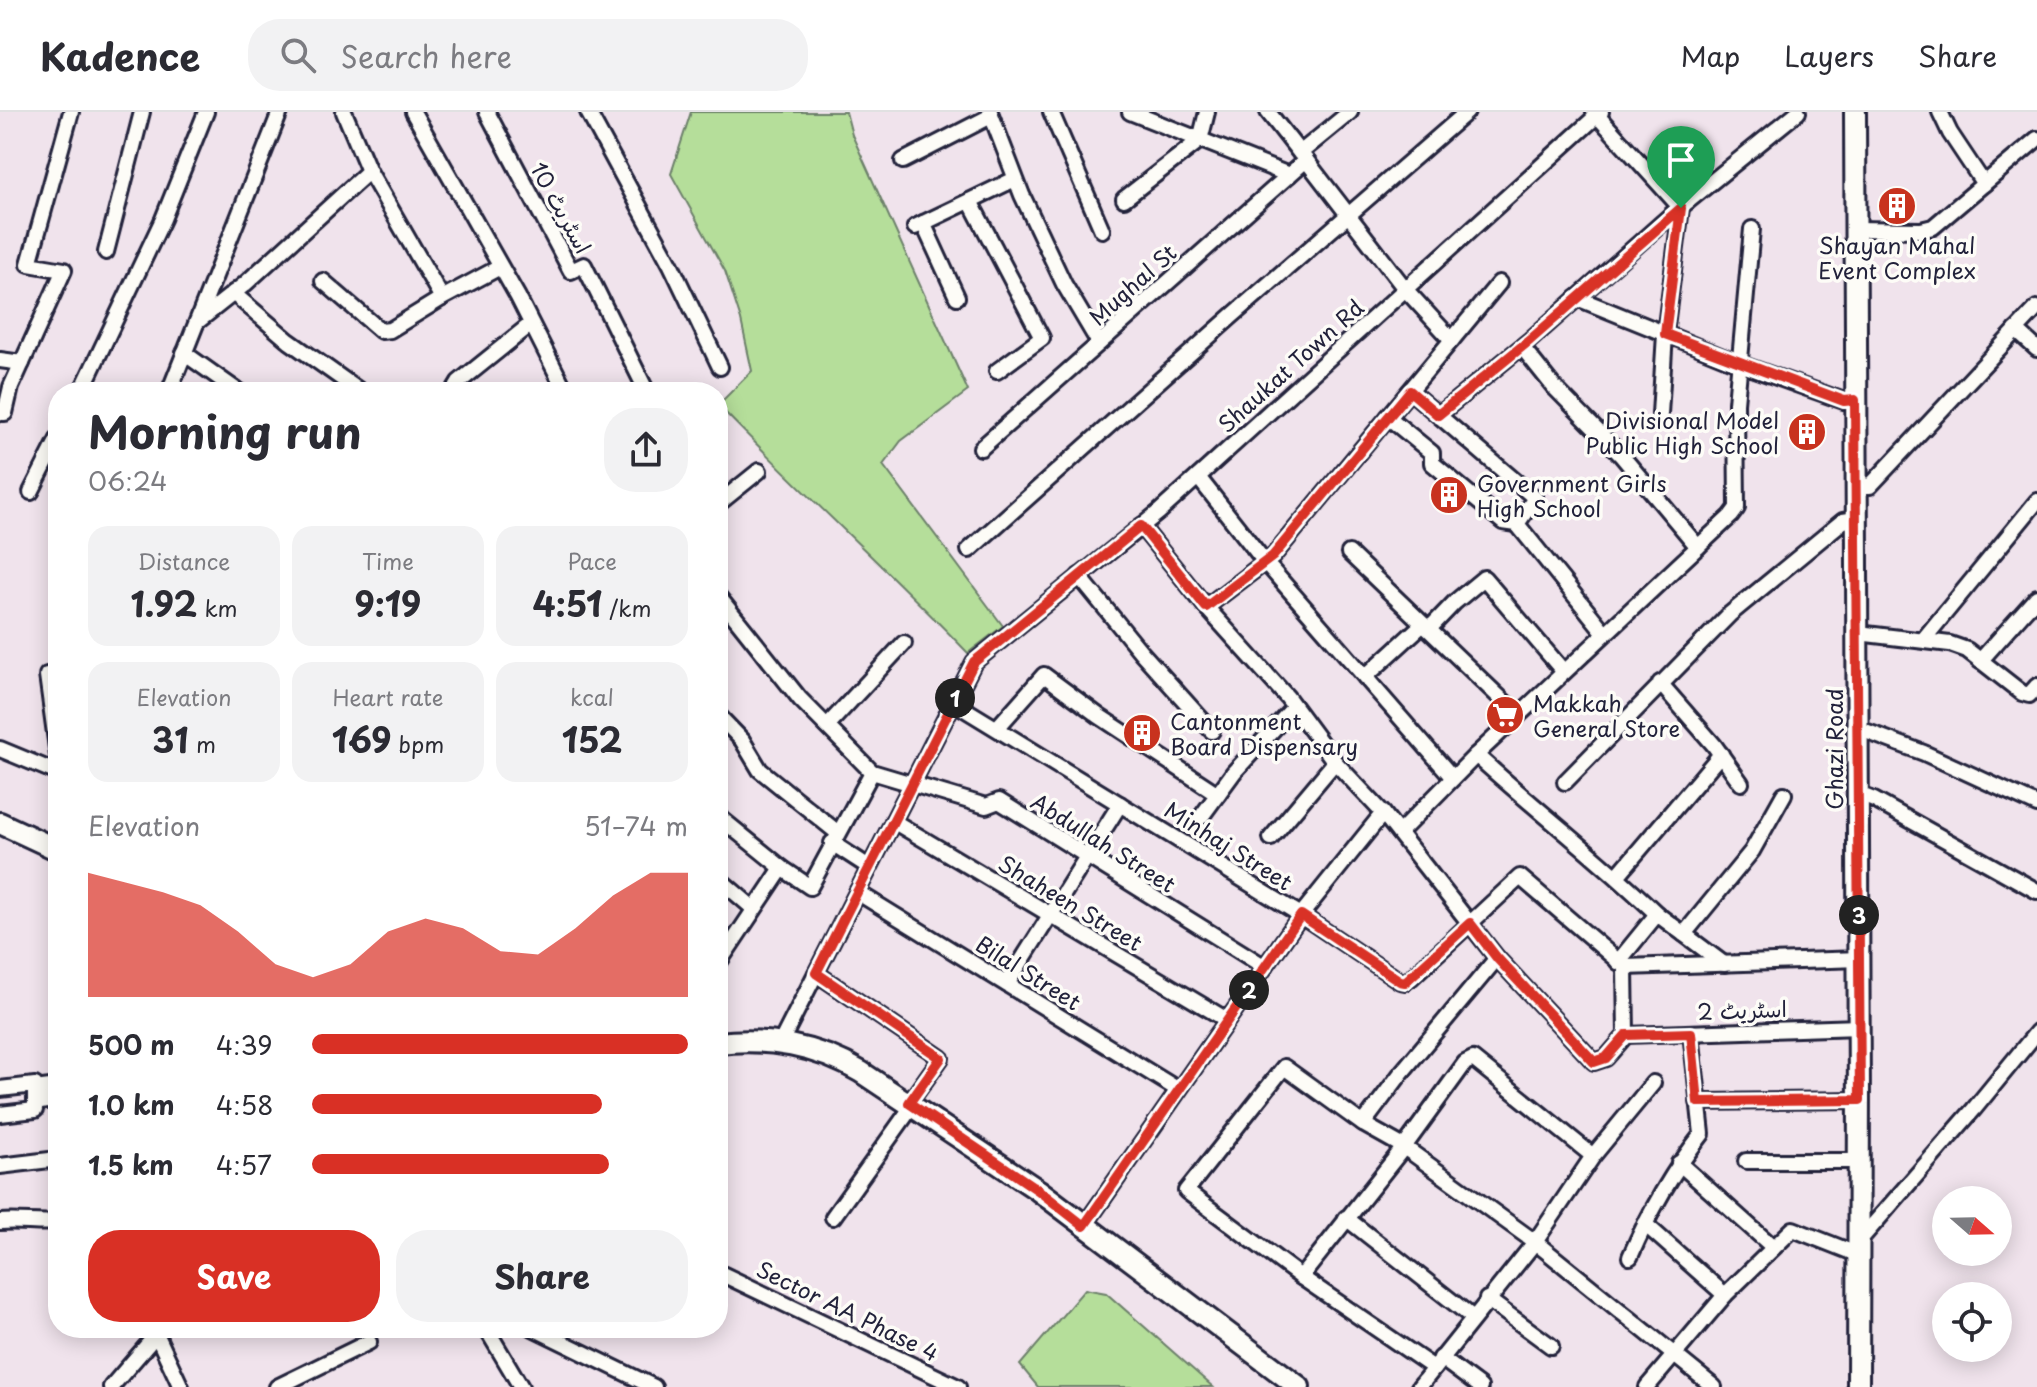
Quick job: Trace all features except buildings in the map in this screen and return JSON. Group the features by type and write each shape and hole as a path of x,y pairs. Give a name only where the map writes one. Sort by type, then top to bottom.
{"main road":[{"name":"Ghazi Road","path":"1855,112 1856,793 1861,959 1858,1387"},
{"path":"0,823 48,845"},
{"path":"728,1043 781,1042 850,1065 1038,1190 1299,1387"}],"street":[{"path":"0,413 5,413 11,387 64,270 29,264 71,112"},
{"path":"106,252 142,112"},
{"path":"86,382 163,219 206,112"},
{"path":"173,382 280,112"},
{"path":"344,112 369,171 442,298"},
{"path":"413,112 531,324 557,382"},
{"name":"اسٹریٹ 10","path":"487,112 571,271 584,265 642,382"},
{"path":"588,112 671,265 720,367"},
{"path":"1051,112 1102,230"},
{"path":"1130,112 1289,175"},
{"path":"1124,199 1200,140 1207,112"},
{"path":"1268,112 1406,290 1452,340"},
{"name":"Mughal St","path":"981,448 1289,175 1303,156 1350,112"},
{"path":"969,550 1467,112"},
{"path":"1438,415 1798,112"},
{"path":"1940,112 1950,133 1984,184"},
{"path":"1598,113 1681,208 1665,334 1660,414"},
{"name":"Shaukat Town Rd","path":"781,1042 974,662 1198,477 1598,113"},
{"path":"903,161 991,114 1015,179 1064,284 1099,343"},
{"path":"1855,229 1921,230 1933,227 2037,139"},
{"path":"197,322 369,171"},
{"path":"957,297 919,225 1015,179"},
{"path":"970,201 1042,338 997,371"},
{"path":"1399,833 1476,755 1737,508 1736,403 1752,229"},
{"path":"323,281 381,331 390,330 500,267"},
{"path":"1206,607 1273,556 1499,283"},
{"path":"233,293 289,341 347,382"},
{"path":"1577,298 1740,364 1844,401 1855,400"},
{"path":"1856,486 1870,486 2037,308"},
{"path":"459,382 531,324"},
{"path":"2016,330 2037,349"},
{"path":"1522,347 1554,387 1630,465 1698,547"},
{"path":"184,353 225,382"},
{"path":"0,360 22,363"},
{"path":"1410,391 1535,498 1517,524"},
{"path":"1388,417 1432,453 1432,463 1503,522 1517,524 1605,633"},
{"path":"31,492 48,459"},
{"path":"728,493 759,471"},
{"path":"1198,477 1265,562 1453,778"},
{"path":"1923,640 2037,501"},
{"path":"1565,782 1730,614 1843,521 1856,519"},
{"path":"1141,526 1206,607 1294,707 1335,762 1383,813 1497,958 1594,1062 1606,1058 1626,1035 1622,964 1657,914"},
{"path":"1349,553 1518,715"},
{"path":"1079,576 1141,652 1212,731"},
{"path":"1365,677 1484,578 1564,672"},
{"path":"1980,661 2037,597"},
{"path":"728,609 800,699 872,772 911,785"},
{"path":"1858,633 1950,644 1967,650 2022,693 2034,695"},
{"path":"827,726 904,643"},
{"path":"997,728 1044,675 1099,716 1218,794"},
{"path":"1660,683 1721,754 1741,783"},
{"name":"Minhaj Street","path":"953,702 1301,915 1400,981 1405,982 1470,923"},
{"path":"1201,817 1234,772 1294,707"},
{"path":"728,725 742,740 760,770 869,867"},
{"path":"1857,730 1938,759 2037,805"},
{"path":"0,749 48,769"},
{"path":"1618,875 1721,754"},
{"path":"1476,755 1538,812 1618,875 1657,914 1724,964"},
{"path":"1271,838 1335,762"},
{"path":"728,824 810,887 872,772"},
{"name":"Abdullah Street","path":"911,785 986,806 999,801 1265,967"},
{"path":"1856,793 1874,800 2037,891"},
{"path":"1684,934 1752,851 1784,794"},
{"path":"1007,984 1120,804"},
{"path":"1084,1226 1301,915 1383,813"},
{"name":"Shaheen Street","path":"893,821 1227,1020"},
{"path":"728,949 782,868"},
{"path":"1470,923 1520,877 1622,964 1861,959"},
{"path":"728,887 754,909"},
{"name":"Bilal Street","path":"857,892 1177,1089"},
{"path":"1363,1124 1497,958"},
{"path":"816,973 941,1058 833,1217"},
{"name":"اسٹریٹ 2","path":"1626,1035 1860,1027"},
{"path":"1630,1257 1679,1163 1702,1134 1691,1033"},
{"path":"1647,1387 1725,1295 1793,1229 1859,1248 2034,1041"},
{"path":"1301,1277 1404,1147 1465,1063 1473,1059 1593,1156"},
{"path":"1480,1387 1301,1277 1186,1191 1284,1067 1363,1124 1404,1147 1535,1242 1714,1387"},
{"path":"1419,1387 1535,1242 1593,1156 1653,1083"},
{"path":"0,1089 35,1085 35,1110 0,1114"},
{"path":"35,1096 48,1090"},
{"path":"35,1096 48,1098"},
{"path":"1698,1102 1860,1100"},
{"path":"0,1166 48,1160"},
{"path":"1746,1161 1860,1161"},
{"path":"1679,1163 1773,1247"},
{"path":"1346,1218 1472,1317"},
{"path":"0,1222 48,1223"},
{"path":"1645,1224 1725,1295"},
{"name":"Sector AA Phase 4","path":"728,1277 958,1387"},
{"path":"1487,1299 1551,1346"},
{"path":"111,1387 151,1338"},
{"path":"160,1338 181,1387"},
{"path":"492,1338 521,1387"},
{"path":"552,1338 654,1387"},
{"path":"277,1387 369,1342"}],"green space":[{"path":"691,112 846,112 852,135 968,391 901,441 883,465 1003,626 968,653 728,415 728,395 752,371 741,320 725,271 671,174"},
{"path":"1085,1289 1106,1293 1213,1387 1038,1387 1020,1365"}],"place":[{"name":"Shayan Mahal Event Complex","path":"1897,206"},
{"name":"Divisional Model Public High School","path":"1807,432"},
{"name":"Government Girls High School","path":"1449,495"},
{"name":"Makkah General Store","path":"1505,715"},
{"name":"Cantonment Board Dispensary","path":"1142,733"}],"route":[{"path":"1681,208 1665,334 1844,401 1855,400 1860,1100 1698,1102 1691,1033 1626,1035 1606,1058 1594,1062 1497,958 1470,923 1405,982 1301,915 1084,1226 980,1149 909,1103 941,1058 816,973 974,662 1141,526 1206,607 1273,556 1410,391 1438,415 1530,340 1681,208"}]}
